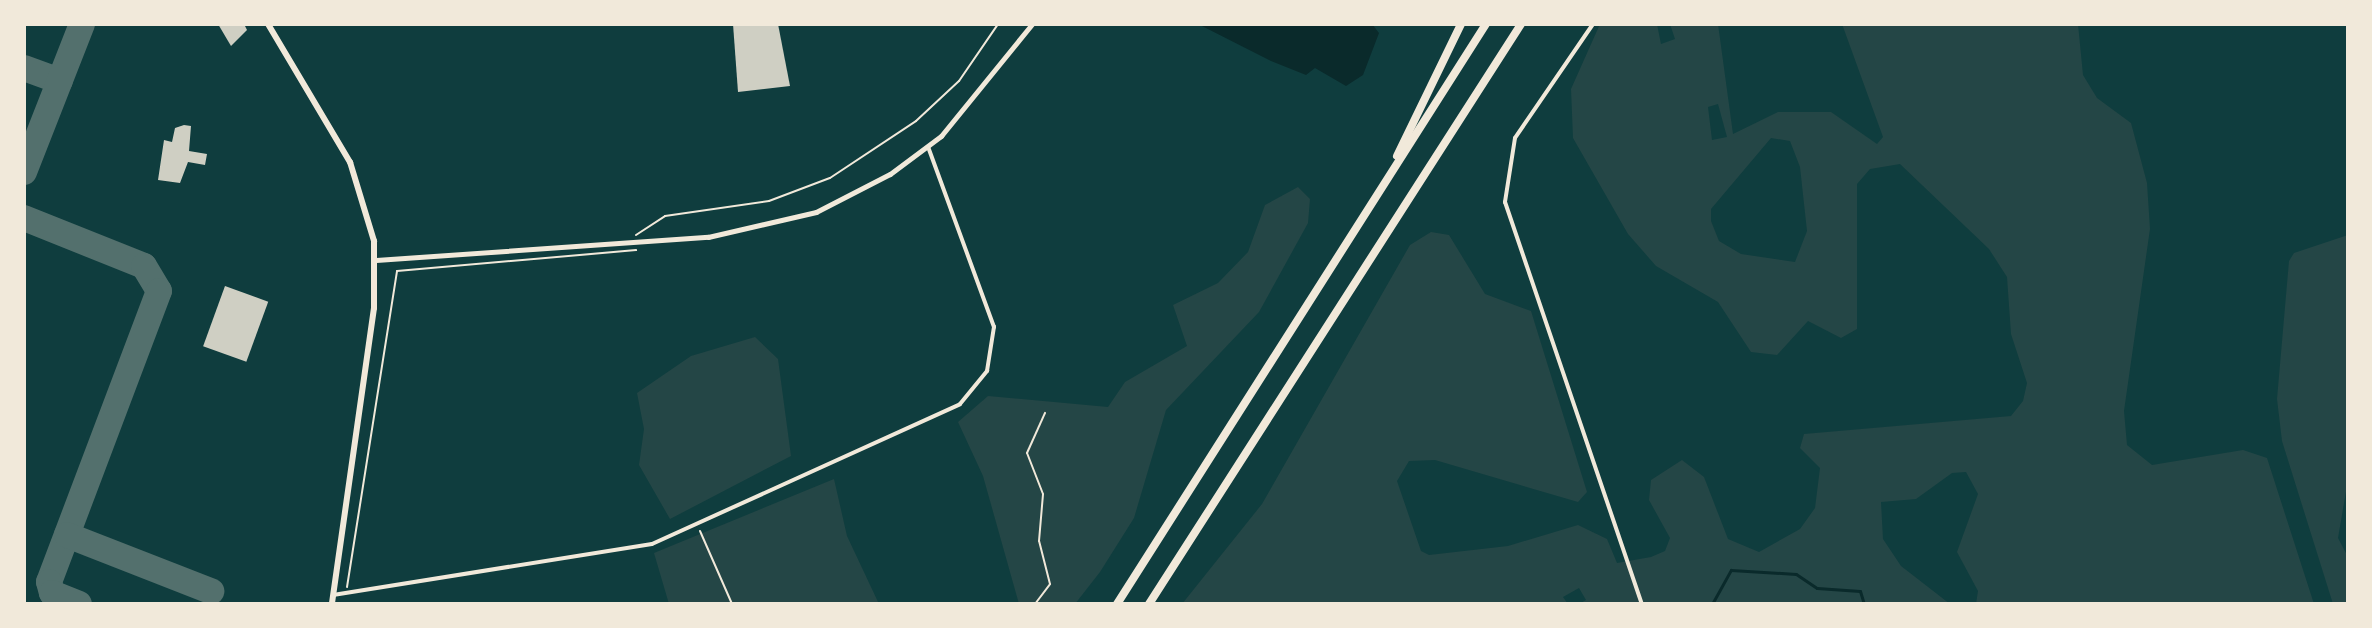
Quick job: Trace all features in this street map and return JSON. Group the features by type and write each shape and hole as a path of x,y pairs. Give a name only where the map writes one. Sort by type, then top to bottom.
{"highway":[{"path":"1381,189 1461,24"},
{"path":"1117,604 1486,24"},
{"path":"1149,604 1521,24"}],"main road":[{"path":"268,24 353,168 376,260 332,604"}],"street":[{"path":"376,260 635,243 799,218 865,189 928,147 980,96 1032,24"},
{"path":"1593,24 1531,108 1505,182 1519,257 1642,604"},
{"path":"331,595 622,552 698,527 948,412 984,376 992,316 928,147"}],"path":[{"path":"347,582 397,271 623,256 636,251 637,229 665,216 769,201 830,178 916,121 959,81 998,24"},
{"path":"1035,604 1050,584 1039,541 1043,494 1027,453 1045,413"},
{"path":"698,527 732,604"}],"shaded area":[{"path":"1198,24 1372,24 1379,33 1363,75 1346,86 1315,68 1306,75 1271,61"},
{"path":"1600,24 1657,24 1661,44 1675,39 1670,24 1718,24 1733,134 1778,112 1831,112 1877,144 1883,137 1842,24 2078,24 2083,75 2097,98 2131,123 2147,183 2150,229 2124,411 2127,445 2152,465 2243,450 2267,458 2314,604 1976,604 1978,591 1957,552 1978,494 1966,472 1952,473 1916,499 1881,502 1883,539 1901,566 1950,604 1579,604 1586,600 1579,588 1563,597 1568,604 1182,604 1262,504 1410,245 1431,232 1449,235 1485,294 1531,311 1587,492 1578,502 1435,460 1409,461 1397,481 1421,551 1429,555 1508,546 1578,525 1607,539 1617,563 1651,557 1665,551 1670,538 1649,500 1651,480 1682,460 1704,477 1728,539 1759,552 1800,529 1815,508 1820,468 1800,448 1804,434 2011,416 2023,401 2027,383 2011,334 2007,277 1989,249 1900,164 1870,169 1857,184 1857,329 1841,338 1808,321 1777,355 1751,352 1718,302 1656,266 1628,234 1573,138 1571,89","holes":["1718,104 1727,137 1712,140 1708,107","1771,138 1790,141 1800,167 1807,231 1795,262 1741,254 1719,241 1711,221 1711,209"]},
{"path":"1298,187 1310,199 1308,223 1259,312 1166,410 1134,518 1100,572 1075,604 1019,604 983,476 958,422 988,396 1108,407 1125,382 1187,346 1173,305 1218,283 1248,252 1265,205"},
{"path":"2348,235 2348,480 2338,538 2348,557 2348,604 2333,604 2282,441 2277,399 2289,261 2294,253"},
{"path":"755,337 778,359 791,456 670,519 639,465 644,429 637,393 691,356"},
{"path":"834,479 847,536 879,604 669,604 654,553"}],"building":[{"path":"218,24 244,24 247,30 231,46"},
{"path":"733,24 778,24 790,86 738,92"},
{"path":"191,126 189,151 207,154 205,165 188,162 180,183 158,180 164,140 172,142 175,128"},
{"path":"225,286 268,302 246,362 203,346"}],"waterway":[{"path":"1712,604 1731,570 1796,574 1817,588 1860,591 1864,604"}],"taxiway":[{"path":"24,172 82,24"},
{"path":"24,68 60,81"},
{"path":"24,218 144,266 159,291 49,582 52,593 79,604"},
{"path":"67,535 211,591"}]}
